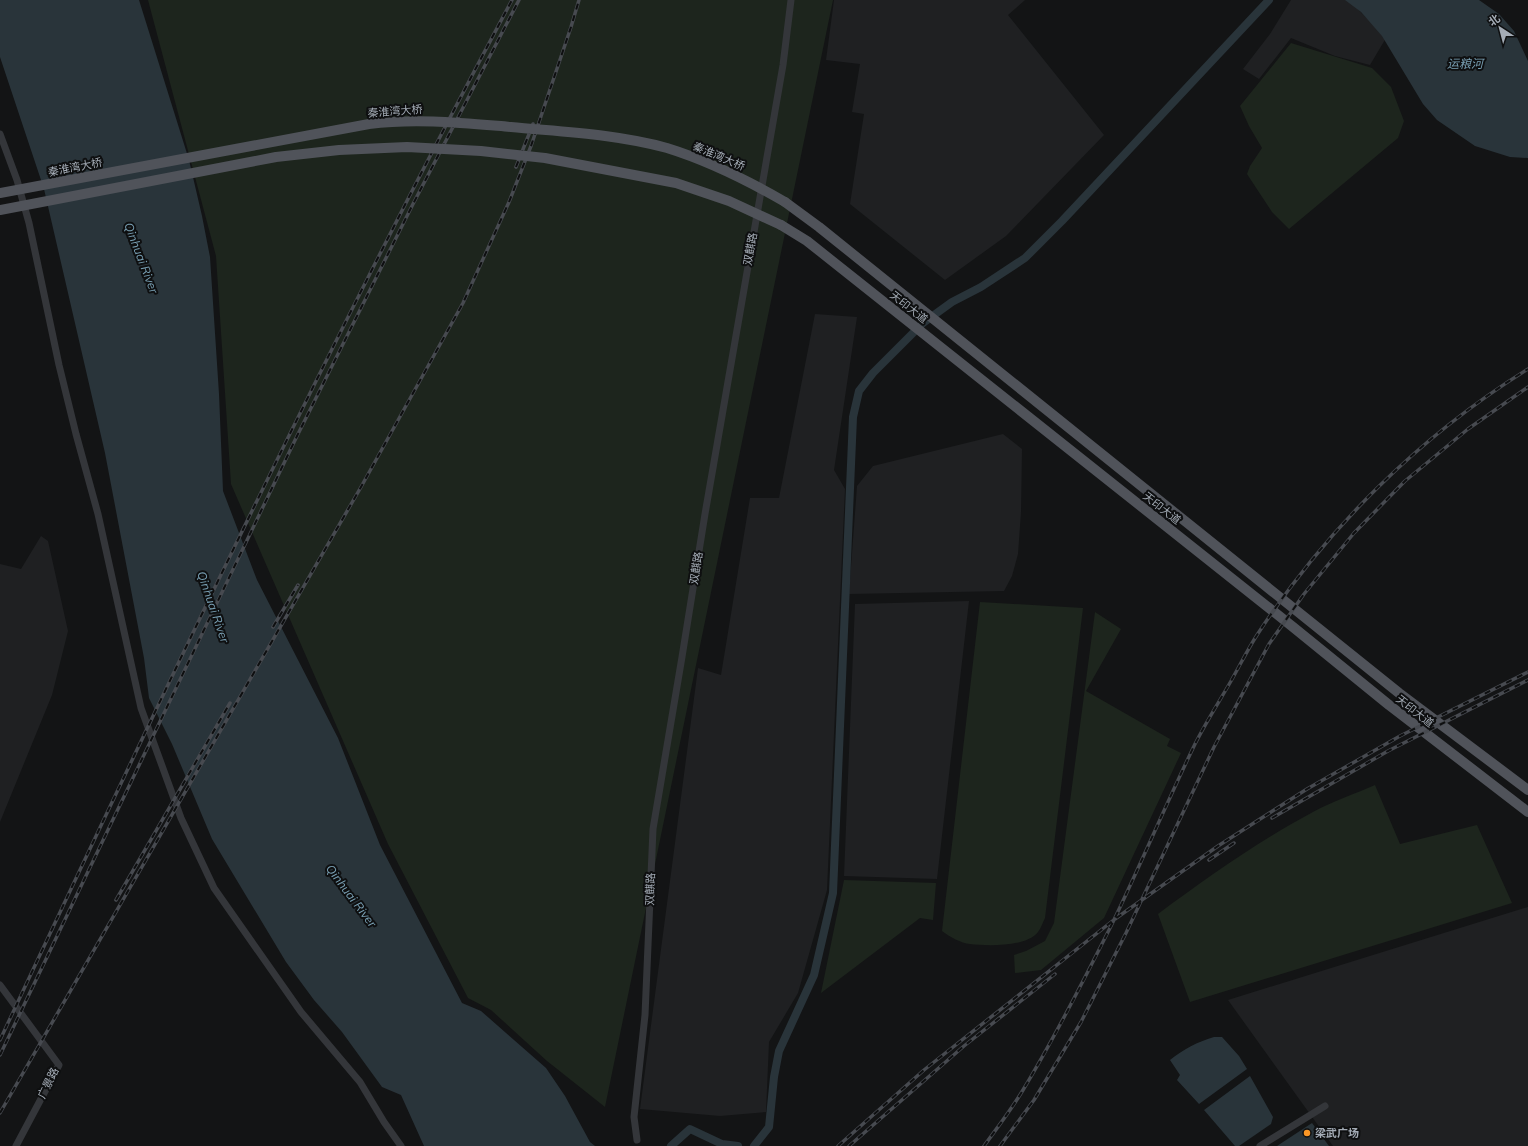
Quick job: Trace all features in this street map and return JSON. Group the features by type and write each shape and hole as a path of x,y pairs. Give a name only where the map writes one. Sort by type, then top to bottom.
{"main road":[{"name":"秦淮湾大桥","path":"0,193 369,124 396,121 436,121 592,135 653,145 691,156 716,166 734,174 785,202"},
{"name":"天印大道","path":"0,210 276,157 339,150 407,146 481,150 545,158 676,183 729,201 781,225 807,242 1293,627 1389,706 1528,812"},
{"name":"天印大道","path":"785,202 819,226 1399,693 1528,790"}],"street":[{"name":"双麒路","path":"637,1144 634,1117 645,1015 653,829 722,413 784,65 791,0"},
{"path":"0,134 17,180 29,223 59,365 98,514 141,708 181,818 214,888 301,1012 360,1082 384,1122 402,1146"},
{"name":"广景路","path":"0,985 59,1064 16,1146"},
{"path":"1260,1146 1325,1106"}],"shaded area":[{"path":"148,0 833,0 605,1107 547,1061 491,1010 468,998 388,844 231,484 216,256"},
{"path":"834,0 1025,0 1008,15 1104,135 1006,236 945,280 850,204 864,114 852,112 860,64 826,60"},
{"path":"1291,0 1347,0 1351,2 1386,38 1370,65 1335,56 1291,38 1259,79 1243,69 1270,34"},
{"path":"1291,43 1372,68 1391,87 1404,121 1398,138 1289,229 1272,212 1247,174 1250,166 1262,148 1249,126 1240,106"},
{"path":"815,314 857,317 834,470 845,489 827,890 798,993 769,1042 766,1112 720,1116 640,1109 698,668 721,675 750,498 779,498"},
{"path":"1003,434 1022,449 1021,512 1018,554 1012,576 1004,591 849,594 857,486 873,466"},
{"path":"41,536 48,541 68,631 52,695 0,822 0,564 21,569"},
{"path":"969,601 937,879 844,876 855,604"},
{"path":"980,602 1083,608 1045,918 1038,932 1033,937 1016,943 996,945 977,945 967,943 942,931"},
{"path":"1095,612 1121,629 1086,691 1170,739 1167,746 1181,753 1104,918 1041,970 1015,973 1014,955 1026,951 1045,941 1054,923"},
{"path":"1375,785 1400,844 1477,825 1512,903 1190,1002 1158,914 1253,847 1293,823 1336,801"},
{"path":"844,880 936,883 933,920 920,918 821,993"},
{"path":"1528,907 1528,1146 1333,1146 1228,1000"}],"water":[{"name":"Qinhuai River","path":"0,0 139,0 189,160 202,216 210,257 219,394 223,491 257,580 338,738 380,845 462,1003 481,1011 546,1068 565,1096 590,1142 595,1146 424,1146 401,1095 382,1087 342,1032 314,1000 286,962 212,839 172,744 149,698 144,658 105,453 44,189 0,57"},
{"name":"运粮河","path":"1345,0 1479,0 1499,14 1514,31 1528,61 1528,158 1510,157 1475,146 1437,120 1423,104 1382,36 1361,12"},
{"path":"1214,1037 1222,1037 1239,1056 1247,1069 1199,1104 1177,1080 1180,1075 1170,1060 1191,1046"},
{"path":"1250,1076 1273,1117 1271,1124 1239,1146 1235,1146 1204,1110"},
{"name":"梁武广场","path":"1312,1123 1329,1146 1277,1146"}],"waterway":[{"path":"754,1146 769,1127 774,1077 779,1051 814,975 833,893 853,417 859,391 873,373 923,323 952,302 981,287 1025,258 1062,221 1269,0"},
{"path":"671,1146 690,1129 722,1144 738,1146"}],"railway":[{"path":"0,1040 249,517 378,257 512,0"},
{"path":"0,1055 297,436 413,204 519,0"},
{"path":"0,1113 361,487 463,303 509,202 531,146 579,0"},
{"path":"516,167 533,124"},
{"path":"984,1146 1018,1097 1058,1029 1112,924 1199,736 1254,640 1284,596 1345,521 1413,454 1488,395 1528,369"},
{"path":"1000,1146 1034,1100 1081,1022 1126,933 1214,747 1269,644 1304,594 1354,533 1405,481 1468,429 1528,387"},
{"path":"273,627 298,585"},
{"path":"838,1146 924,1070 1115,919 1218,846 1307,789 1400,736 1528,672"},
{"path":"1272,818 1388,751 1528,680"},
{"path":"116,900 230,703"},
{"path":"1209,860 1234,843"},
{"path":"849,1146 964,1046 1055,974"}],"place":[{"name":"梁武广场","path":"1307,1133"}]}
